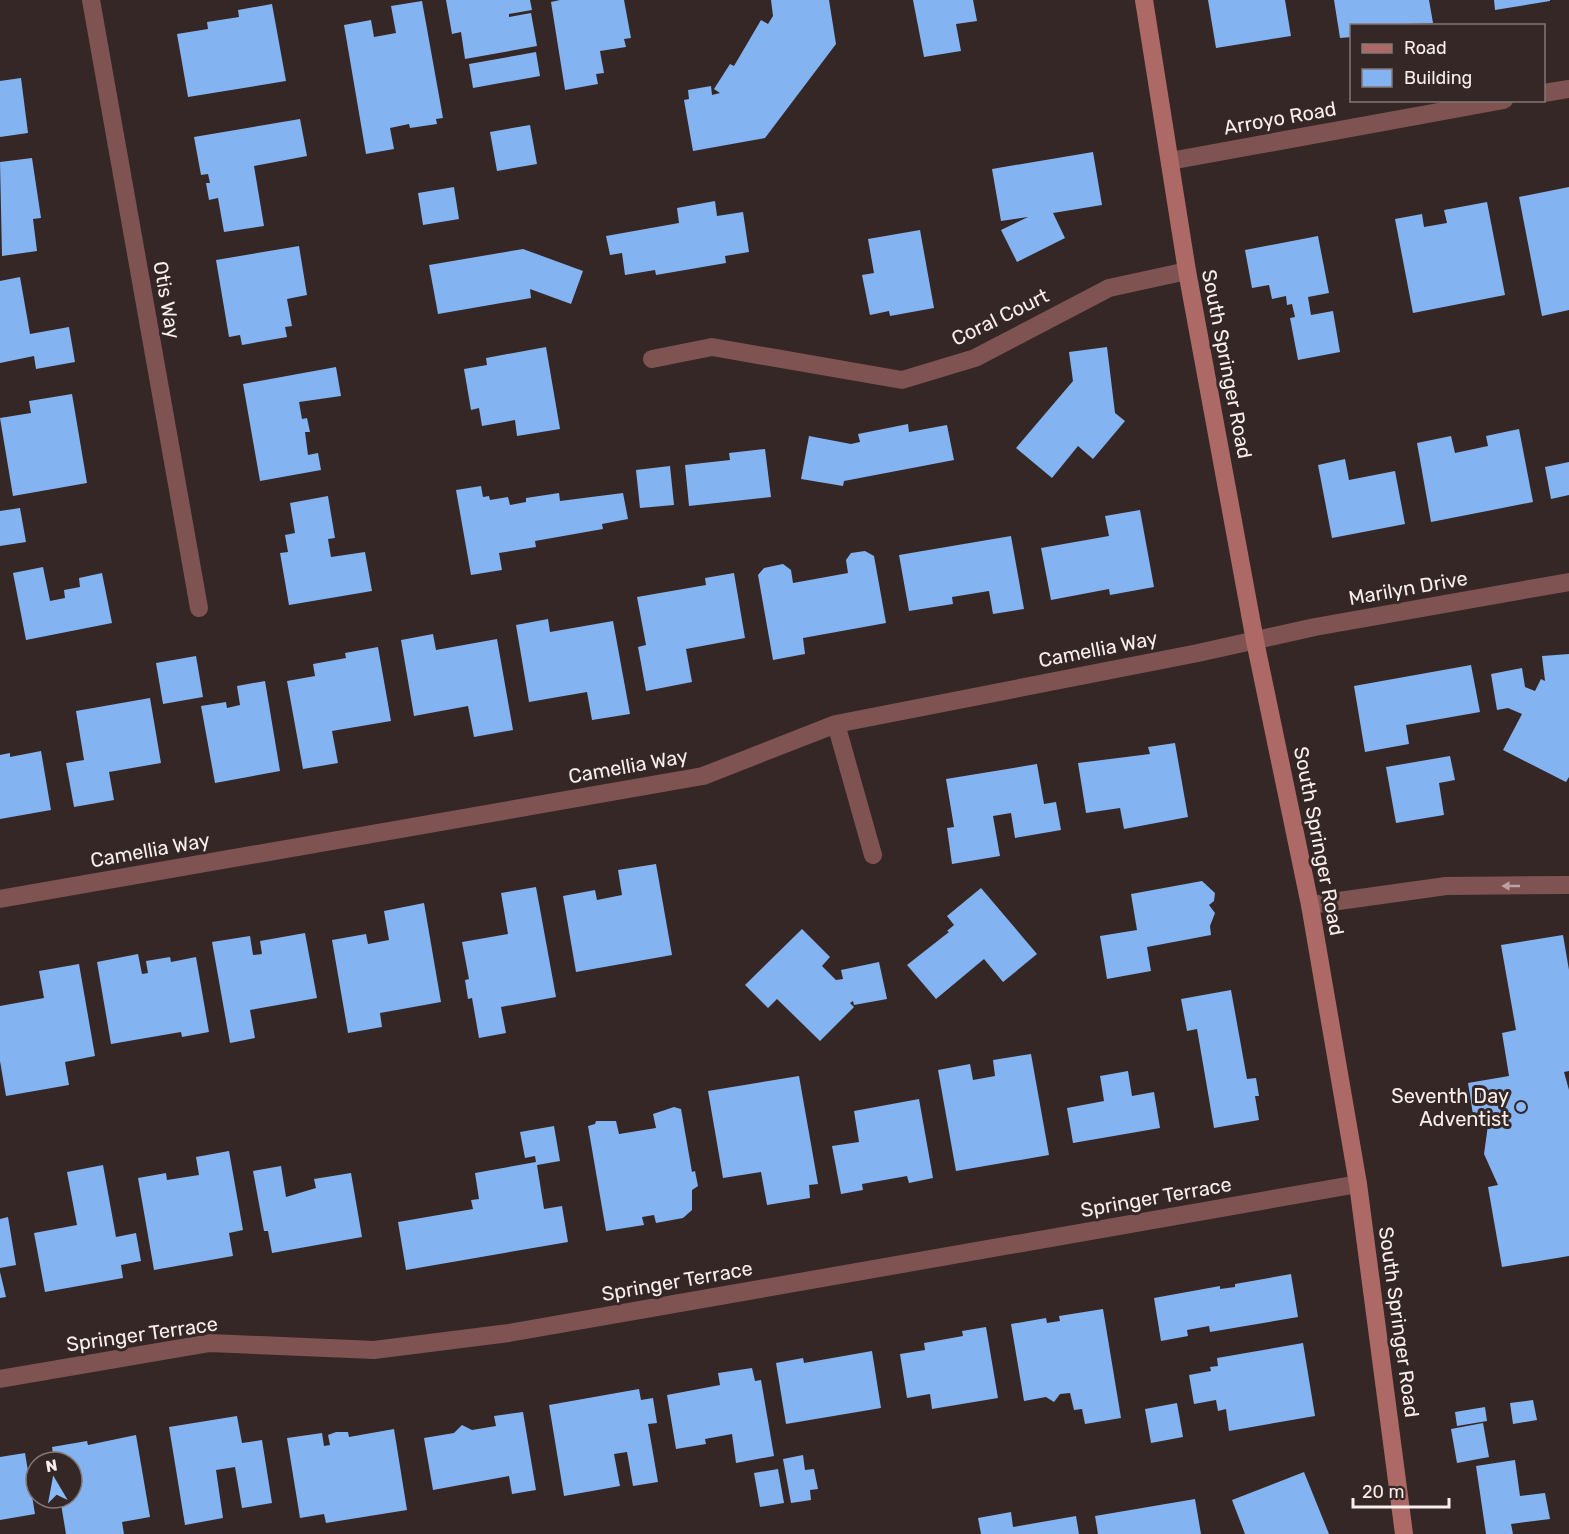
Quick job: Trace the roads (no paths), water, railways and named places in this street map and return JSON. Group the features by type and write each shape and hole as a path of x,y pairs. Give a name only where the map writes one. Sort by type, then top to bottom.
{"street":[{"name":"Otis Way","path":"91,0 198,608"},
{"name":"South Springer Road","path":"1144,0 1187,272 1255,641 1310,905 1358,1185 1404,1534"},
{"path":"1545,93 1569,89"},
{"name":"Arroyo Road","path":"1170,160 1493,102"},
{"name":"Coral Court","path":"652,359 712,347 902,380 975,358 1109,288 1187,272"},
{"name":"Marilyn Drive","path":"1255,641 1315,627 1569,582"},
{"name":"Camellia Way","path":"0,899 702,776 836,724 1255,641"},
{"path":"836,724 873,855"},
{"path":"1310,905 1446,886 1569,885"},
{"name":"Springer Terrace","path":"0,1379 210,1343 374,1350 509,1333 1358,1185"}],"place":[{"name":"Seventh Day Adventist","path":"1521,1107"}]}
